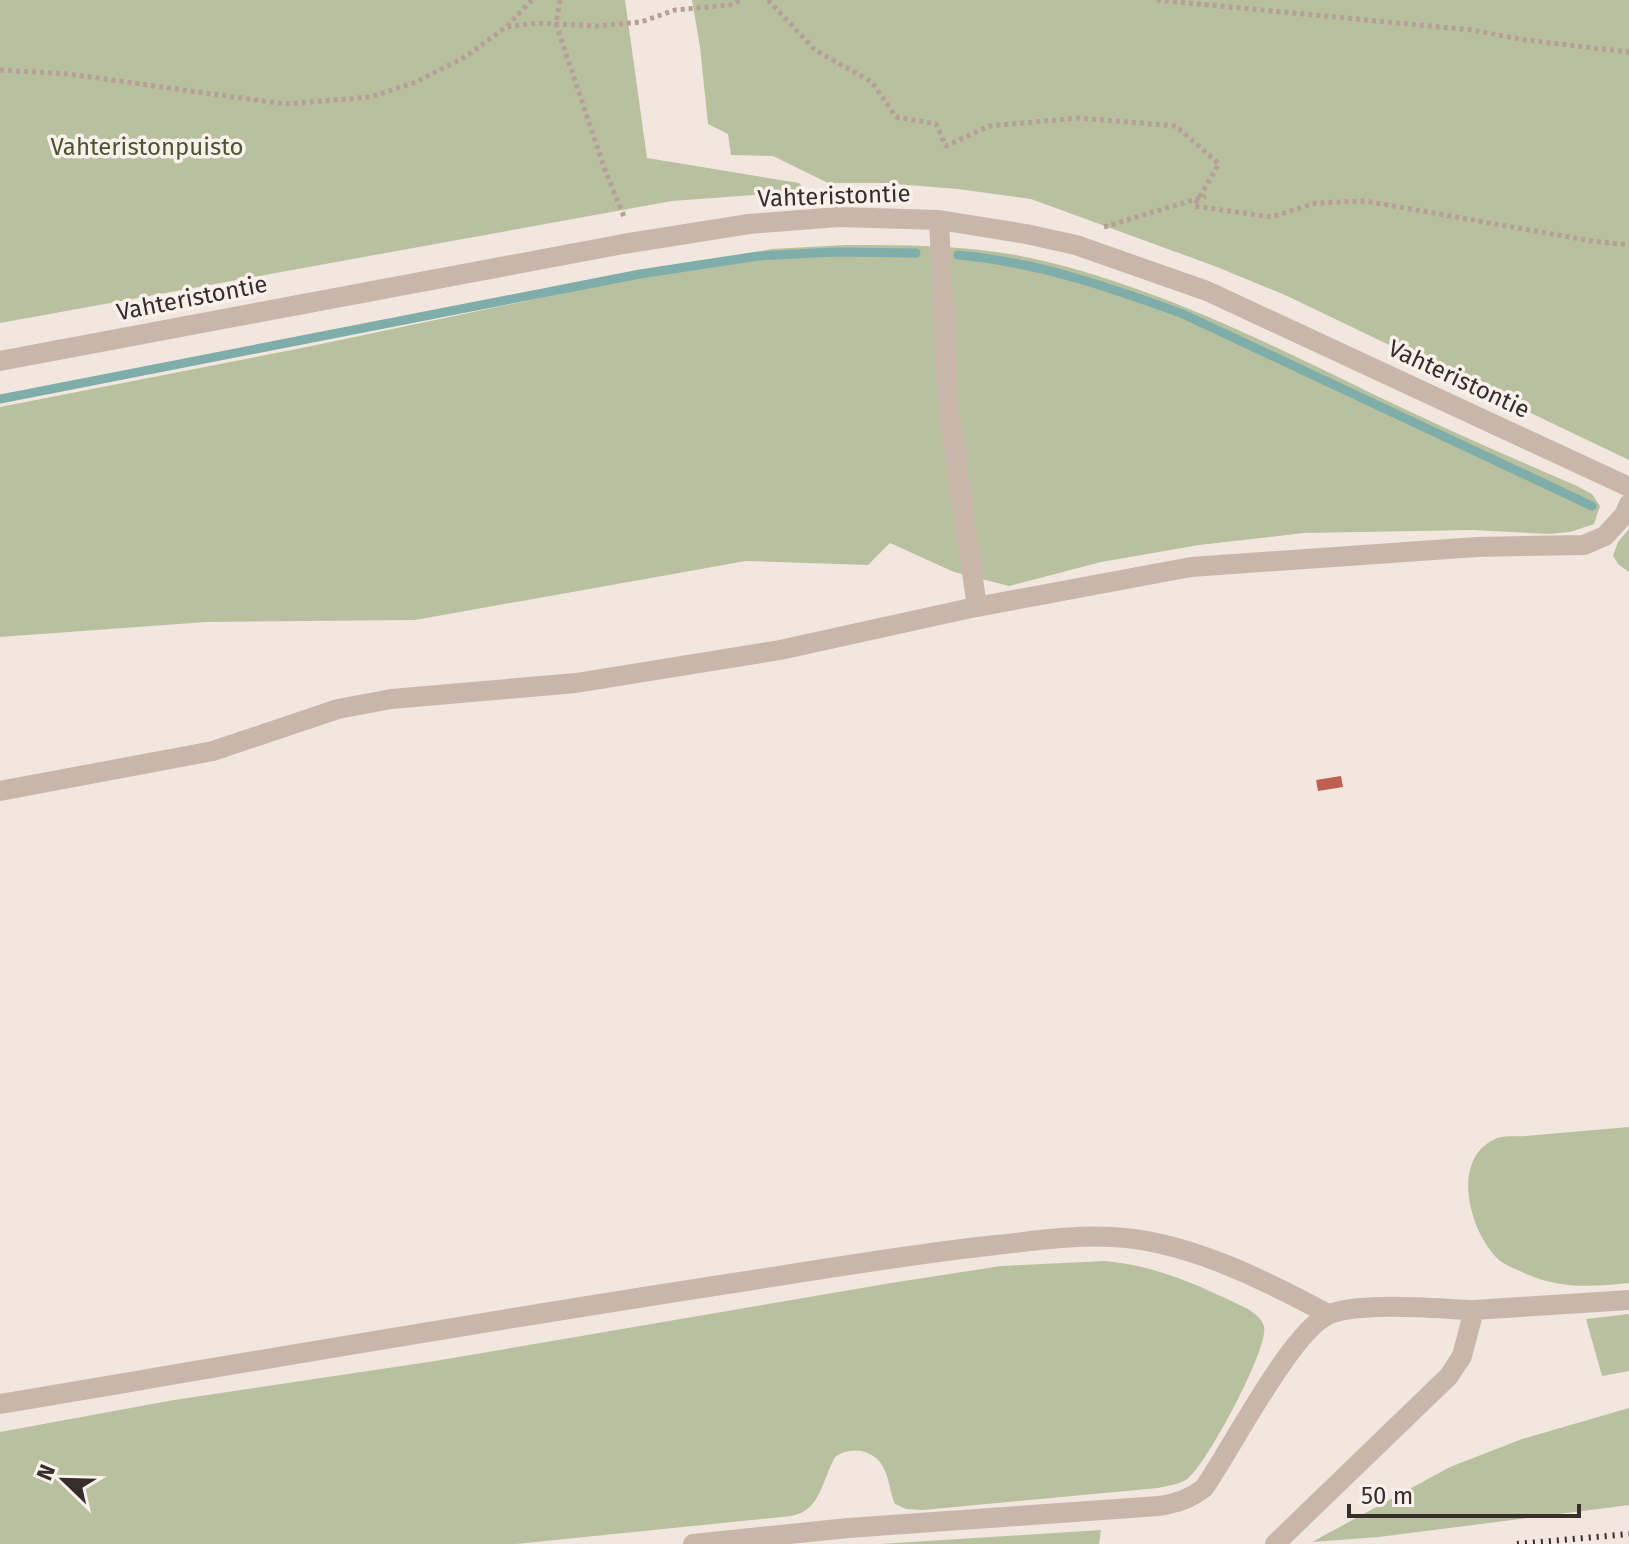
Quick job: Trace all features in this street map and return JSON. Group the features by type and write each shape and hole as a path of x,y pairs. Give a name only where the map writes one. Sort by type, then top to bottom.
{"street":[{"name":"Vahteristontie","path":"0,361 634,242 749,224 807,219 939,220 1076,245 1207,291 1629,487"},
{"path":"939,220 948,403 977,607"},
{"path":"0,791 213,751 338,709 364,704 592,681 780,650 977,607 1191,567 1477,547 1584,545 1605,536 1624,515 1629,504"},
{"path":"0,1404 544,1312 925,1253 1075,1237 1125,1238 1186,1251 1288,1293 1328,1314"},
{"path":"693,1544 848,1528 1179,1502 1204,1488 1285,1360 1328,1314 1372,1308 1474,1310 1629,1300"},
{"path":"1275,1544 1449,1376 1462,1356 1474,1310"}],"path":[{"path":"0,70 69,74 285,104 371,97 416,82 465,57 506,27 532,0"},
{"path":"560,0 556,24 605,170 634,242"},
{"path":"506,27 536,23 597,26 641,22 675,10 729,5 743,0"},
{"path":"768,0 815,50 872,82 896,117 936,124 946,146 989,126 1079,118 1176,126 1219,164 1194,206 1271,217 1316,203 1365,201 1629,245"},
{"path":"1157,0 1472,30 1525,40 1629,52"},
{"path":"1099,229 1206,196"}],"green space":[{"name":"Vahteristonpuisto","path":"0,0 625,0 647,158 799,183 806,191 672,201 0,323"},
{"path":"692,0 1629,0 1629,460 1285,295 1031,199 883,183 828,183 773,156 731,155 728,134 708,124"},
{"path":"846,245 953,247 1016,255 1063,266 1156,296 1246,333 1577,486 1592,494 1600,506 1594,524 1570,532 1548,534 1472,530 1304,533 1199,545 1101,562 1009,586 954,572 890,543 868,565 746,561 415,620 206,622 0,637 0,407 307,347 772,249"},
{"path":"1629,529 1629,572 1613,556 1618,542"},
{"path":"1629,1127 1629,1283 1561,1284 1535,1278 1500,1261 1480,1234 1469,1198 1468,1180 1472,1163 1481,1149 1502,1137"},
{"path":"1105,1261 1143,1267 1196,1285 1248,1309 1258,1316 1264,1327 1263,1339 1247,1381 1208,1453 1187,1479 1177,1484 923,1510 906,1509 895,1504 887,1475 876,1458 863,1452 849,1451 835,1457 809,1508 791,1516 516,1544 0,1544 0,1432 174,1400 435,1361 891,1283 1001,1266"},
{"path":"1629,1314 1629,1371 1602,1376 1586,1319"},
{"path":"1629,1408 1629,1505 1379,1537 1312,1542 1450,1467 1522,1439"},
{"path":"1101,1530 1099,1544 880,1544"}],"building":[{"path":"1341,776 1343,787 1318,791 1316,780"}],"waterway":[{"path":"0,399 640,274 758,256 834,252 916,253"},
{"path":"958,255 1044,270 1100,285 1183,314 1592,506"}],"railway":[{"path":"1517,1544 1629,1534"}]}
